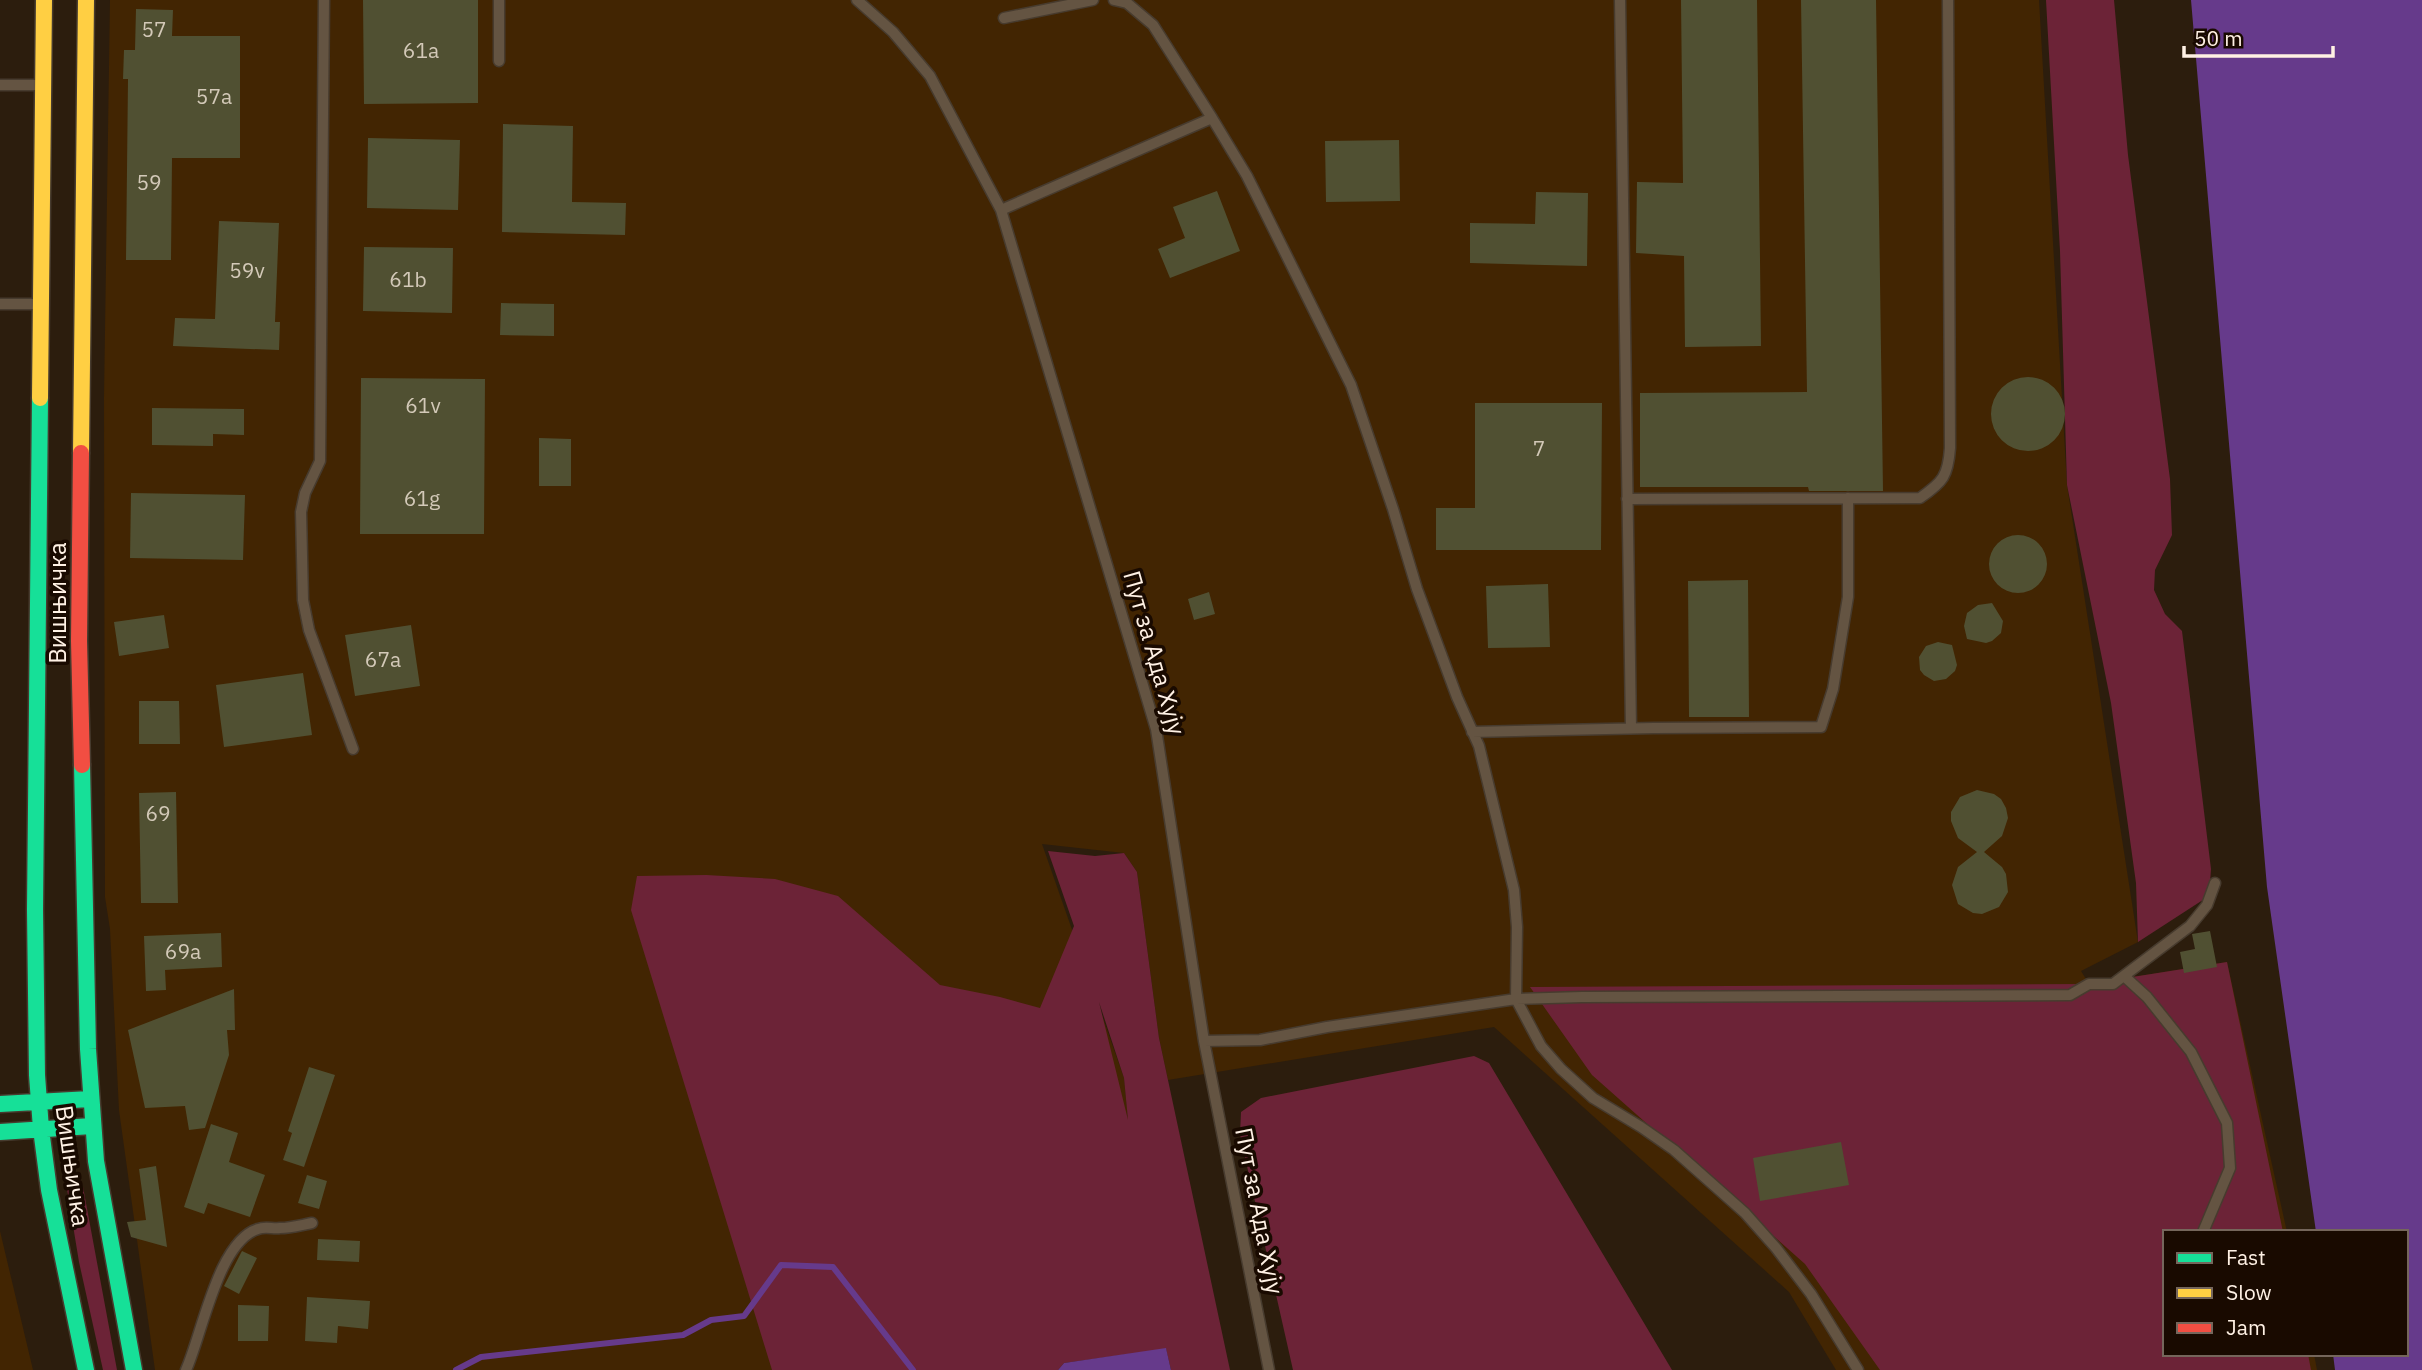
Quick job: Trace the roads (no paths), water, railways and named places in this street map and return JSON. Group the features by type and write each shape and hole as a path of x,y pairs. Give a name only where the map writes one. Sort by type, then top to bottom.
{"main road":[{"name":"Вишњичка","path":"44,0 35,910 39,1101 41,1129 65,1272 86,1370"},
{"name":"Вишњичка","path":"86,0 79,641 90,1099 100,1190 134,1370"},
{"path":"0,1104 90,1099"},
{"path":"0,1132 92,1126"}],"lane":[{"path":"324,0 320,454 319,468 302,502 300,563 309,630 353,749"},
{"path":"499,0 499,61"},
{"name":"Пут за Ада Хују","path":"857,0 893,32 930,76 1001,210 1156,729 1204,1041 1269,1370"},
{"path":"1004,18 1093,0"},
{"path":"1114,0 1127,3 1153,25 1212,118 1247,176 1350,386 1393,509 1417,589 1457,697 1479,746 1514,890 1517,927 1516,999 1541,1046 1561,1069 1593,1098 1674,1150 1745,1213 1811,1294 1858,1370"},
{"path":"1620,0 1631,728"},
{"path":"1627,499 1920,498 1939,484 1949,469 1948,0"},
{"path":"0,85 43,85"},
{"path":"1001,210 1212,118"},
{"path":"0,304 41,304"},
{"path":"1472,732 1821,727 1833,689 1847,597 1848,498"},
{"path":"1204,1041 1260,1040 1327,1027 1516,999 2070,995 2088,985 2113,984 2190,926 2207,905 2215,883"},
{"path":"2124,976 2147,997 2191,1052 2227,1123 2230,1168 2204,1230"},
{"path":"186,1370 215,1286 234,1250 243,1239 259,1228 312,1223"}],"waterway":[{"path":"456,1370 481,1357 683,1335 711,1320 744,1316 781,1265 833,1267 913,1370"}]}
